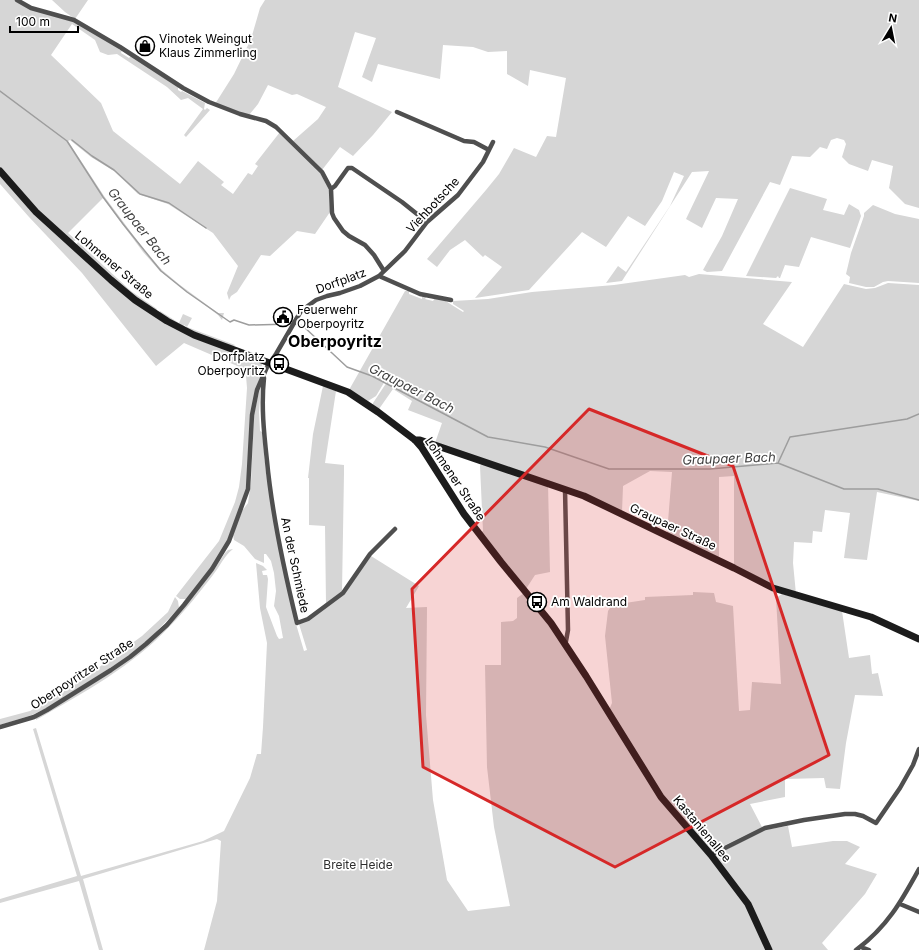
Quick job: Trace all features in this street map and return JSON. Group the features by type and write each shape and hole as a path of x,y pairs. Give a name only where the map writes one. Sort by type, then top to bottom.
{"main road":[{"name":"Lohmener Straße","path":"0,171 36,212 135,300 180,329 348,392 416,440 464,514 551,623 616,723"},
{"name":"Graupaer Straße","path":"416,440 420,440 584,496 773,588 871,617 919,639"},
{"name":"Kastanienallee","path":"616,723 661,797 711,855 748,904 769,950"}],"street":[{"path":"17,0 31,8 74,20 120,47 183,88 209,102 240,114 266,121 276,126 322,172 331,189 332,213 334,218 343,231 365,245 374,255 384,271"},
{"path":"398,112 464,141 474,142 489,150"},
{"name":"Viehbotsche","path":"379,276 405,251 427,222 462,191 483,162 493,142"},
{"path":"331,189 335,186 348,168 352,168 402,202 427,222"},
{"path":"379,276 420,294 451,300"},
{"name":"Dorfplatz","path":"270,363 301,311 316,300 327,296 340,294 379,276"},
{"name":"Oberpoyritzer Straße","path":"0,727 34,717 47,710 130,657 167,625 212,569 229,541 245,499 249,476 254,401 264,374 270,363"},
{"name":"An der Schmiede","path":"264,374 262,416 272,505 297,623 308,619 343,593 370,554 394,530"},
{"path":"564,643 566,641 568,630 565,489"},
{"path":"711,855 765,828 804,820 855,814 863,816 876,824 900,788 913,765 919,749"},
{"path":"856,950 885,924 900,904 919,869"},
{"path":"900,904 919,912"},
{"path":"861,947 869,950"}],"highlighted area":[{"path":"589,409 733,466 829,755 615,867 423,767 412,589"}],"green space":[{"path":"0,0 14,0 31,9 74,21 119,48 119,50 122,50 121,53 129,58 131,56 178,87 178,90 181,92 182,91 205,103 204,109 205,110 207,108 210,110 186,137 184,135 203,109 188,98 181,100 167,87 117,54 108,55 100,52 95,40 72,24 51,55 101,103 113,131 180,184 198,161 224,182 221,185 233,194 248,173 252,175 258,166 255,164 280,132 320,172 329,190 330,212 315,234 297,231 270,256 261,255 237,292 231,296 229,300 227,293 238,266 213,233 168,204 138,194 114,171 91,157 70,140 68,141 104,196 145,251 162,270 180,285 218,313 224,313 222,320 218,315 160,271 143,252 103,198 68,233 76,240 73,242 36,209 0,168"},
{"path":"52,0 88,0 75,19"},
{"path":"265,0 919,0 919,208 905,204 889,188 893,166 872,160 868,171 849,164 842,157 846,144 844,140 837,138 831,140 827,149 820,147 810,157 792,156 780,185 770,182 722,271 707,272 703,270 722,236 738,199 716,198 702,228 686,219 709,171 692,172 622,281 606,283 618,266 626,272 670,206 684,176 674,172 662,201 645,226 628,216 606,247 582,232 529,290 475,298 502,267 485,255 483,257 465,240 450,250 437,267 427,259 499,174 514,148 536,157 547,136 556,137 566,78 530,70 528,86 507,74 507,51 488,52 473,47 443,45 440,79 378,64 372,82 362,77 376,38 355,32 338,87 392,112 353,156 340,147 322,170 293,141 318,119 326,107 297,94 292,95 268,85 258,104 249,115 215,104 234,74 251,39 260,8"},
{"path":"0,174 32,212 167,324 262,364 261,377 256,390 246,490 227,541 211,568 187,599 180,599 176,596 219,541 235,502 239,487 247,388 246,376 242,368 184,343 156,366 82,273 0,184"},
{"path":"790,188 827,199 823,210 844,215 849,204 859,210 861,216 850,248 811,237 799,267 785,265 780,278 778,276 776,278 746,276"},
{"path":"873,205 895,214 919,219 919,283 888,281 874,287 866,287 849,283 850,277 846,274 851,253 864,213"},
{"path":"78,242 131,291 157,309 156,311 125,289 76,245"},
{"path":"699,274 792,282 763,324 803,347 844,284 866,289 875,288 888,283 919,285 919,501 877,492 867,560 844,558 850,513 825,510 822,532 813,531 812,543 794,542 793,563 796,594 775,586 734,565 734,476 719,477 719,557 667,534 672,472 650,471 623,486 622,512 435,443 442,423 408,410 412,401 393,389 379,409 373,405 387,382 385,381 376,396 368,401 349,390 405,291 409,291 409,294 422,299 422,295 427,296 425,299 433,301 435,298 444,300 463,312 464,311 453,304 453,301 488,299 532,292 614,285 685,275 689,277"},
{"path":"160,311 179,323 183,314 192,318 187,327 184,325 183,327 159,313"},
{"path":"187,327 235,345 233,347 186,329"},
{"name":"Breite Heide","path":"261,383 259,412 260,431 262,432 266,473 296,624 304,651 307,650 299,624 344,594 371,556 419,586 406,608 427,607 426,715 433,800 447,880 468,911 510,906 494,827 487,767 485,665 501,665 501,622 513,621 517,618 517,598 524,593 549,624 660,798 712,860 747,906 766,950 204,950 217,901 221,841 217,839 83,879 103,950 99,950 79,881 0,903 0,899 77,876 33,729 36,728 81,876 203,841 224,831 250,778 257,754 261,754 267,643 260,608 256,563 263,566 267,570 262,571 263,575 267,575 268,579 266,607 277,636 279,639 283,638 279,616 274,606 276,591 271,561 266,554 264,554 264,563 255,559 244,546 234,540 233,535 242,511 248,503 251,482 254,414"},
{"path":"323,386 336,391 325,463 344,465 342,592 326,604 325,526 309,525 308,478 313,434"},
{"path":"481,464 548,484 550,572 535,575 526,589 480,533 483,531"},
{"path":"233,549 187,608 140,654 107,678 36,720 36,718 112,671 147,645 214,570 225,553 228,550"},
{"path":"693,592 714,593 716,602 733,606 739,711 750,710 752,682 781,684 776,598 782,594 842,611 849,658 870,655 872,674 878,673 883,696 855,695 846,743 840,789 826,788 824,778 785,779 785,797 750,804 762,827 711,852 663,795 609,710 612,703 605,636 608,611 612,605 645,600 645,597 693,595"},
{"path":"175,597 178,601 179,608 146,642 129,656 47,708 32,715 0,725 0,719 30,711 76,684 142,636 168,612"},
{"path":"788,826 792,847 833,841 847,841 860,847 845,864 877,874 865,894 822,943 828,950 771,950 761,925 714,856 764,830"}],"waterway":[{"name":"Graupaer Bach","path":"0,91 67,141 103,197 123,224 161,271 187,292 230,322 234,320 249,325 291,324"},
{"path":"72,140 92,156 114,170 140,194 169,203 206,228"},
{"name":"Graupaer Bach","path":"295,324 303,326 347,367 372,376 488,437 545,447 609,469 710,469 778,463 844,489 878,489 919,500"},
{"path":"778,463 790,437 907,419 919,414"}],"place":[{"name":"Vinotek Weingut Klaus Zimmerling","path":"145,46"},
{"name":"Feuerwehr Oberpoyritz","path":"283,317"},
{"name":"Dorfplatz Oberpoyritz","path":"279,364"},
{"name":"Am Waldrand","path":"537,602"}],"district":[{"name":"Oberpoyritz","path":"335,341"}]}
